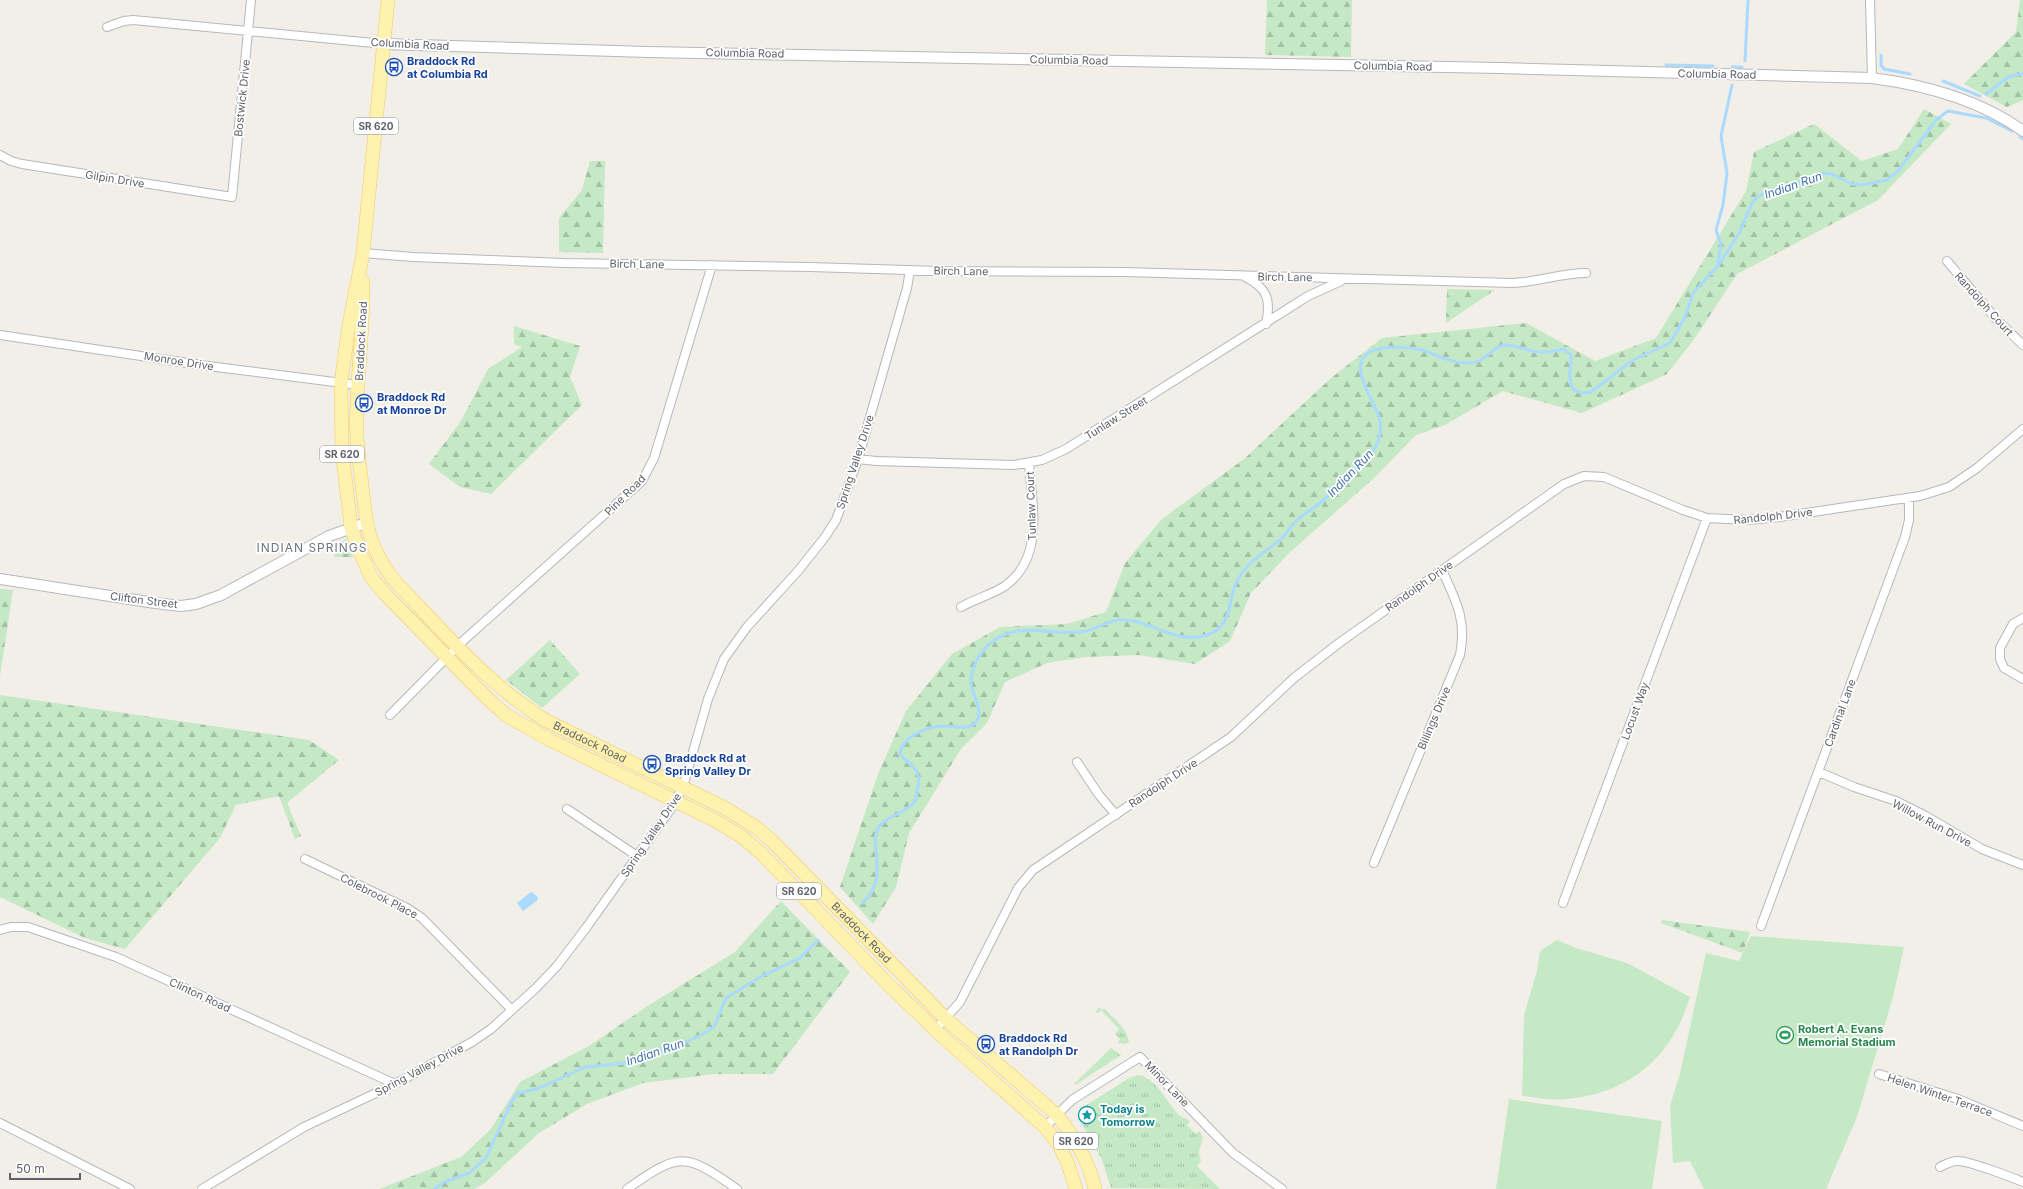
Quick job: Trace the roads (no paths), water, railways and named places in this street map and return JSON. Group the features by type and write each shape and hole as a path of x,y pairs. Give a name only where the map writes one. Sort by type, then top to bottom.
{"main road":[{"name":"Braddock Road","path":"388,0 363,253 349,325 341,383 342,451 351,528 358,548 372,577 385,594 487,698 526,727 716,821 742,837 760,852 935,1030 1045,1127 1059,1145 1068,1164 1076,1189"},
{"name":"Braddock Road","path":"363,253 364,307 358,385 357,431 366,523 375,551 393,579 490,679 528,709 545,720 684,787 739,816 772,841 946,1019 1057,1115 1072,1134 1084,1155 1095,1189"}],"street":[{"name":"Bostwick Drive","path":"232,196 251,0"},
{"path":"1870,0 1872,78"},
{"name":"Columbia Road","path":"107,27 124,21 133,20 384,44 648,52 1492,68 1872,78 1910,83 1942,92 1993,113 2023,131"},
{"name":"Gilpin Drive","path":"0,155 10,161 22,164 232,196"},
{"name":"Birch Lane","path":"363,253 485,260 910,270 1124,272 1513,283 1533,282 1559,276 1586,273"},
{"name":"Randolph Court","path":"1946,261 1997,320 2023,346"},
{"name":"Pine Road","path":"390,715 458,646 642,481 654,458 712,265"},
{"name":"Spring Valley Drive","path":"202,1189 304,1128 450,1056 472,1042 512,1010 557,966 586,928 676,801 684,787 708,699 724,659 747,627 798,571 825,537 842,506 858,459 905,296 910,270"},
{"path":"1243,276 1255,282 1266,294 1268,303 1266,324"},
{"name":"Tunlaw Street","path":"858,459 986,465 1029,463 1042,460 1066,449 1266,324 1308,296 1332,283 1347,278"},
{"name":"Monroe Drive","path":"0,335 208,366 358,385"},
{"name":"Randolph Drive","path":"935,1030 960,1002 970,985 1011,901 1026,876 1051,857 1231,737 1294,678 1339,643 1554,490 1584,476 1604,477 1670,505 1707,518 1739,520 1779,517 1909,498 1933,493 1961,481 2023,429"},
{"name":"Tunlaw Court","path":"961,607 1007,585 1022,570 1027,562 1032,548 1034,534 1029,463"},
{"name":"Cardinal Lane","path":"1761,926 1905,537 1909,520 1909,498"},
{"name":"Locust Way","path":"1563,903 1707,518"},
{"name":"Clifton Street","path":"0,579 155,603 181,606 196,604 221,596 287,557 329,536 366,523"},
{"name":"Billings Drive","path":"1374,863 1460,655 1463,640 1460,612 1442,570"},
{"path":"2023,618 2013,624 2000,648 2000,659 2004,668 2023,679"},
{"path":"1077,762 1099,796 1116,814"},
{"name":"Willow Run Drive","path":"1819,772 1854,787 1896,801 1982,850 2023,865"},
{"path":"567,809 637,856"},
{"name":"Colebrook Place","path":"306,859 407,908 422,918 512,1010"},
{"name":"Clinton Road","path":"0,930 11,927 28,927 116,957 395,1084"},
{"name":"Minor Lane","path":"1045,1127 1072,1100 1140,1057 1233,1153 1282,1189"},
{"name":"Helen Winter Terrace","path":"1879,1074 1958,1099 2023,1126"},
{"path":"0,1123 130,1189"},
{"path":"627,1189 664,1164 679,1161 698,1164 737,1189"},
{"path":"1940,1167 1959,1161 2011,1176 2023,1182"}],"water":[{"path":"531,892 537,896 538,900 523,911 517,903"}],"waterway":[{"path":"1745,61 1748,0"},
{"path":"1881,55 1881,65 1884,69 1910,74"},
{"path":"1666,65 1713,66"},
{"path":"1732,67 1742,67"},
{"name":"Indian Run","path":"1986,94 2008,77 2023,74"},
{"path":"1943,81 1980,96"},
{"path":"1718,263 1721,245 1716,230 1723,205 1727,173 1721,136 1732,85"},
{"name":"Indian Run","path":"863,903 869,896 877,878 875,838 879,828 888,819 907,809 916,799 919,781 917,772 912,765 900,755 901,749 910,738 923,730 944,726 966,727 973,725 977,721 979,710 972,689 971,678 974,666 984,650 992,642 1003,635 1014,632 1038,630 1074,633 1086,631 1117,620 1138,622 1187,637 1207,635 1215,631 1225,620 1233,590 1241,574 1255,559 1277,543 1293,524 1324,500 1347,475 1368,458 1378,442 1380,436 1380,420 1361,374 1361,365 1364,357 1372,351 1391,347 1413,348 1451,361 1467,363 1479,361 1496,348 1505,345 1515,346 1535,352 1551,352 1563,349 1571,355 1570,375 1573,389 1581,393 1591,392 1633,360 1670,343 1685,317 1693,293 1718,266 1740,232 1752,203 1757,197 1769,191 1793,185 1822,173 1832,174 1852,184 1862,185 1887,180 1898,171 1936,120 1948,111 1986,118 2012,131"},
{"name":"Indian Run","path":"434,1189 444,1182 469,1173 486,1158 512,1101 518,1093 537,1089 585,1067 626,1063 645,1054 676,1047 703,1034 714,1027 726,998 762,976 800,958 818,940"}],"place":[{"name":"Braddock Rd at Columbia Rd","path":"394,67"},
{"name":"Braddock Rd at Monroe Dr","path":"364,403"},
{"name":"Braddock Rd at Spring Valley Dr","path":"652,764"},
{"name":"Robert A. Evans Memorial Stadium","path":"1785,1035"},
{"name":"Braddock Rd at Randolph Dr","path":"986,1044"},
{"name":"Today is Tomorrow","path":"1087,1115"}],"district":[{"name":"INDIAN SPRINGS","path":"312,547"}]}
